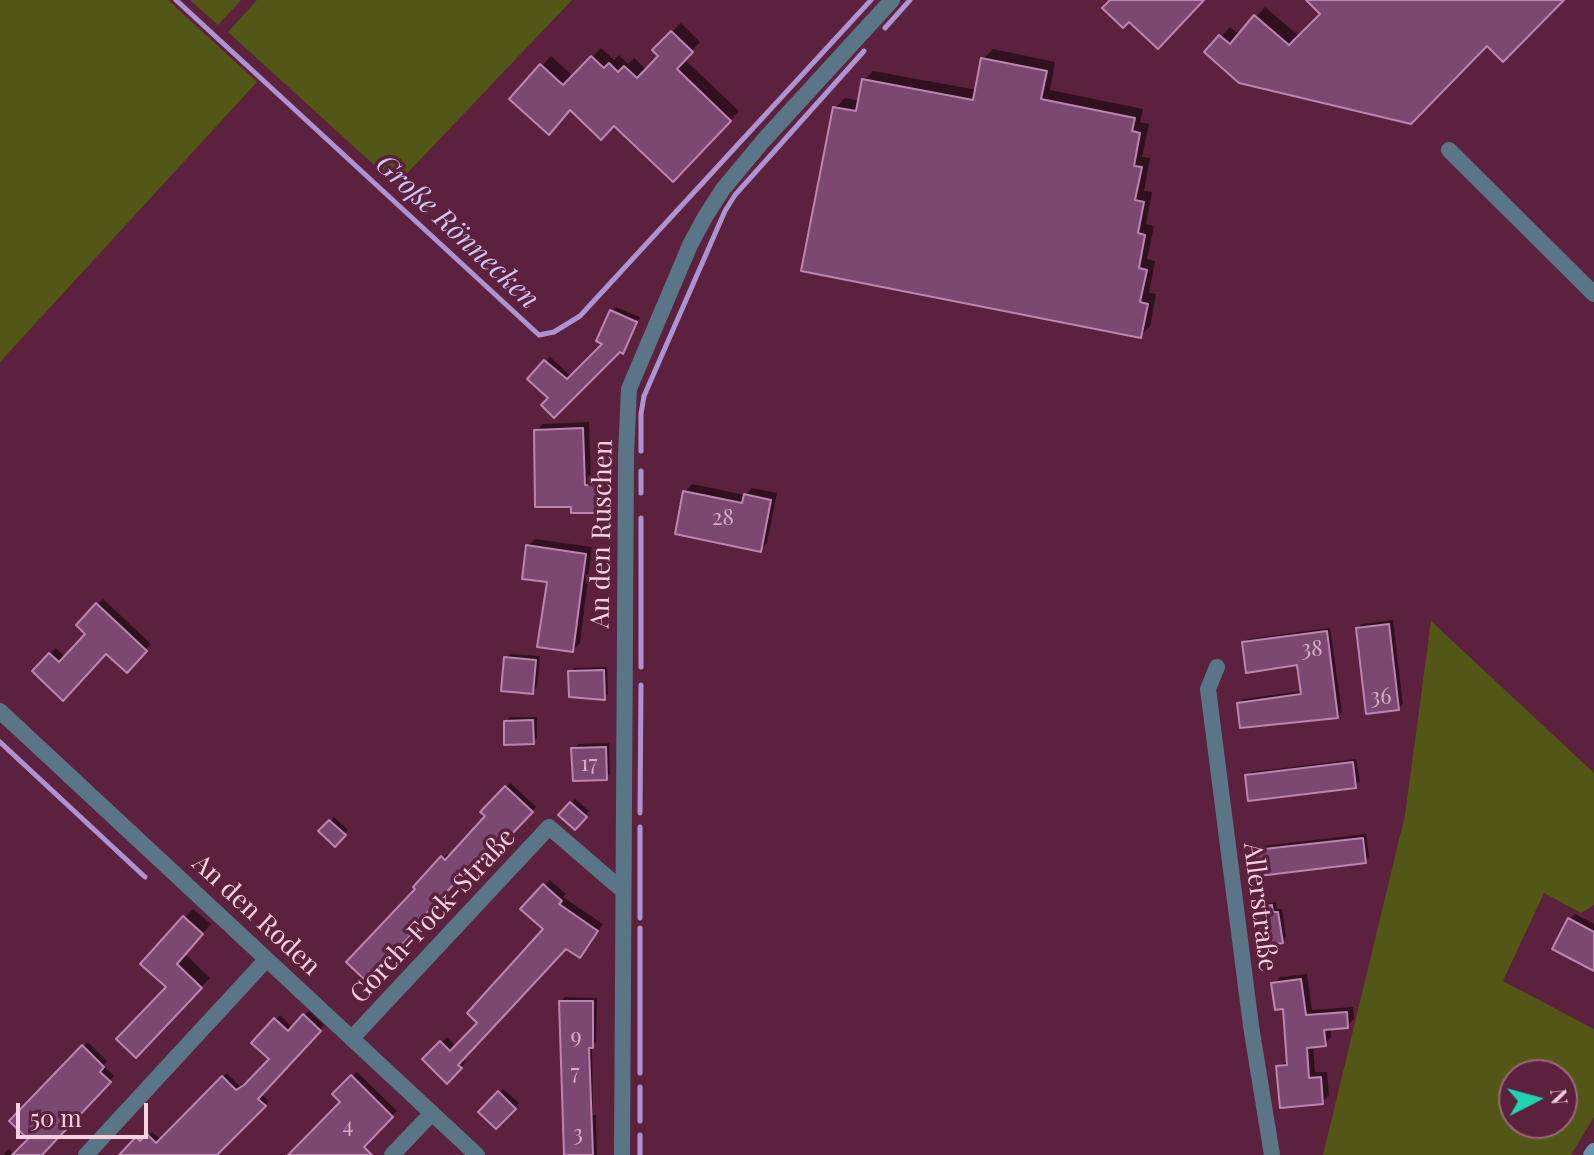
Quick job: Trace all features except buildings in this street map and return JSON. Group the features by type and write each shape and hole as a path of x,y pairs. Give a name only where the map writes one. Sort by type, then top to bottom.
{"street":[{"name":"An den Ruschen","path":"622,1155 621,889 629,389 690,245 723,189 892,0"},
{"path":"1449,150 1594,294"},
{"name":"Allerstraße","path":"1217,667 1208,689 1251,1026 1272,1155"},
{"name":"An den Roden","path":"0,711 477,1155"},
{"name":"Gorch-Fock-Straße","path":"352,1038 549,827 621,889"},
{"path":"86,1155 266,960"},
{"path":"392,1155 432,1113"}],"green space":[{"path":"0,0 168,0 257,82 0,362"},
{"path":"190,0 241,0 218,25"},
{"path":"257,0 572,0 396,185 228,32"},
{"path":"1431,621 1594,773 1594,905 1581,913 1544,893 1503,981 1594,1029 1594,1117 1571,1155 1323,1155 1405,815"}],"waterway":[{"name":"Große Rönnecken","path":"176,0 539,335 554,332 580,316 871,0"},
{"path":"885,28 910,0"},
{"path":"641,451 644,396 725,211 735,195 864,51"},
{"path":"641,471 641,493"},
{"path":"641,518 641,667"},
{"path":"640,813 641,685"},
{"path":"0,742 145,877"},
{"path":"640,827 640,918"},
{"path":"640,928 640,1073"},
{"path":"640,1087 640,1121"},
{"path":"640,1135 640,1155"}]}
